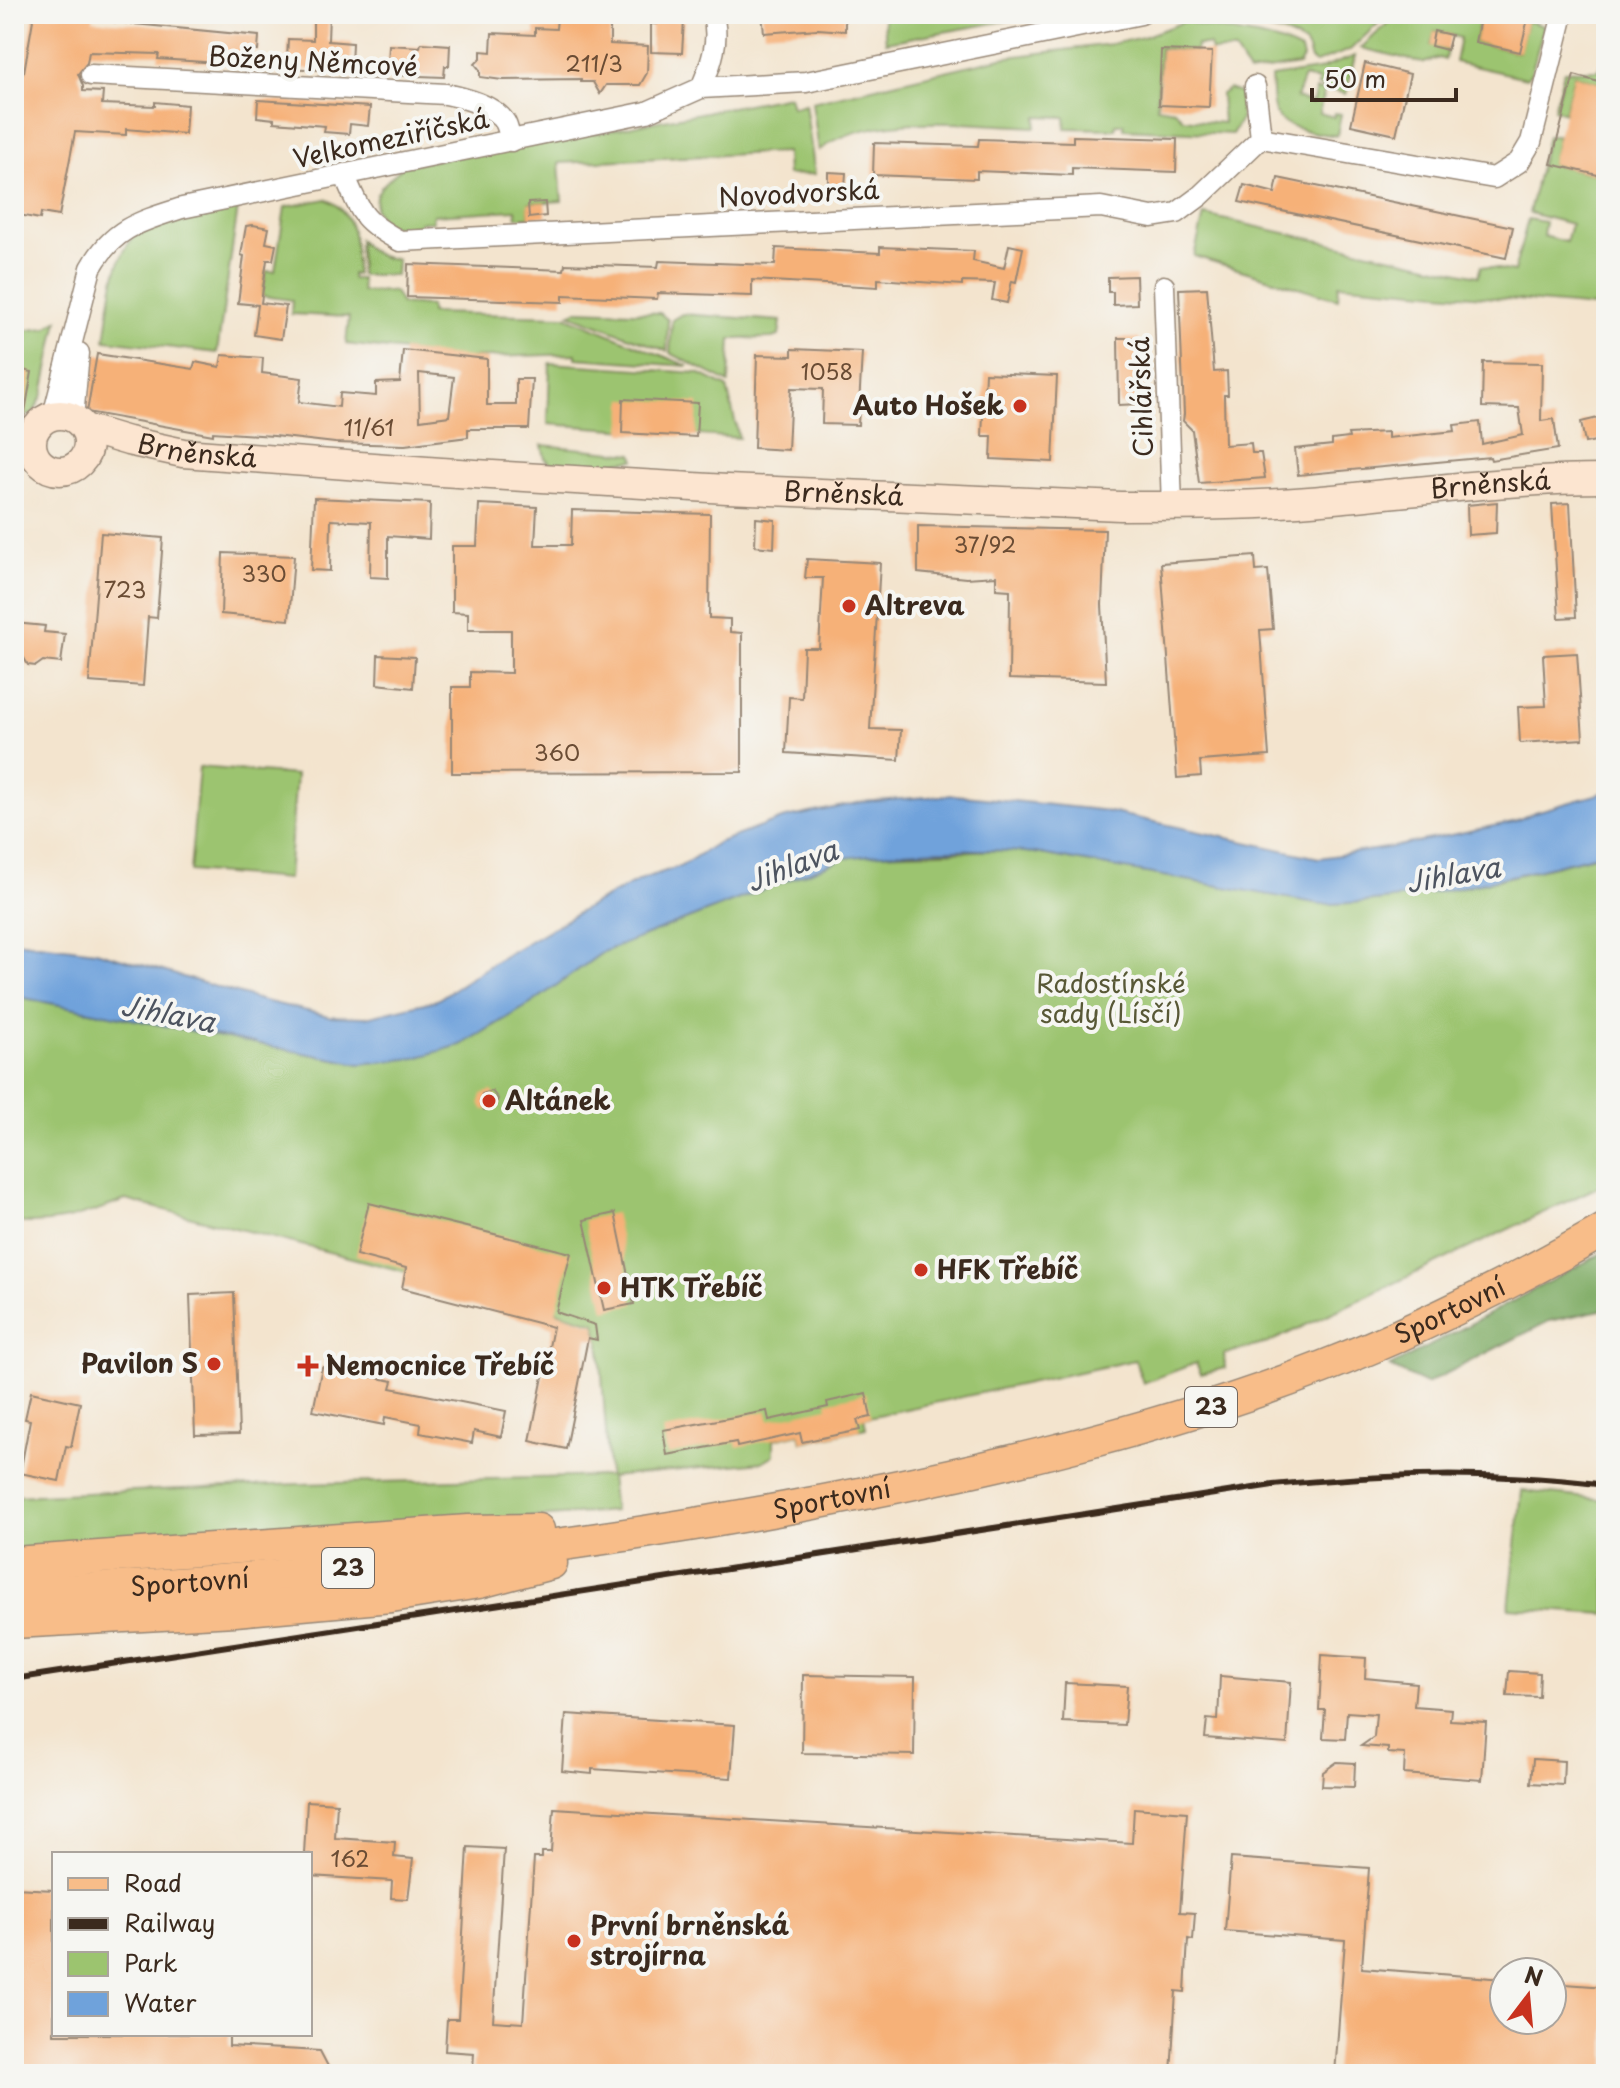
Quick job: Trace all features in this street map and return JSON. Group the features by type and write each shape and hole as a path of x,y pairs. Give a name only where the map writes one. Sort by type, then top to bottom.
{"main road":[{"name":"Sportovní","path":"14,1593 214,1581 340,1569 488,1554 681,1528 878,1491 1078,1446 1181,1417 1324,1367 1509,1283 1606,1229"},
{"path":"14,1563 468,1531 681,1528"},
{"path":"14,1622 235,1610 391,1596 479,1582 681,1528"}],"street":[{"path":"712,14 716,38 701,88 806,82 1141,14"},
{"path":"1255,86 1261,138 1494,178 1519,162 1531,142 1563,14"},
{"name":"Boženy Němcové","path":"91,75 446,94 470,100 490,110 505,121 511,141"},
{"name":"Velkomeziříčská","path":"52,422 79,353 78,325 91,268 100,251 125,229 182,208 647,112 701,88"},
{"name":"Novodvorská","path":"344,174 363,216 379,230 400,241 1101,207 1152,217 1177,213 1200,196 1261,138"},
{"name":"Cihlářská","path":"1164,286 1172,506"},
{"path":"84,458 88,442 52,422 24,450 43,465 60,471 69,469 84,458 183,453"},
{"name":"Brněnská","path":"52,422 183,453 727,489 1172,506 1330,500 1485,485 1606,479"}],"green space":[{"path":"883,14 1027,14 1006,21 886,42"},
{"path":"1217,14 1383,14 1383,19 1350,50 1316,63 1311,60 1305,45 1293,37 1267,29 1197,18"},
{"path":"1390,14 1481,14 1475,42 1519,52 1527,21 1544,26 1531,73 1526,78 1455,62 1460,38 1435,31 1431,45 1447,50 1445,60 1439,58 1424,63 1361,48 1390,21"},
{"path":"1186,21 1273,40 1301,51 1303,58 1299,65 1249,73 1235,51 1211,51 1209,45 1197,45 1195,51 1160,48 1157,107 1175,110 1183,119 1223,123 1221,94 1229,89 1240,93 1241,119 1232,134 1124,129 1124,124 1116,124 1115,129 1066,128 1065,117 1037,116 1036,127 954,123 893,125 840,138 819,151 812,102 1001,58 1111,44 1143,37"},
{"path":"1355,56 1346,94 1317,86 1319,81 1304,77 1296,98 1312,103 1316,90 1324,91 1319,113 1334,117 1335,113 1341,114 1337,135 1304,130 1279,118 1273,106 1271,77 1318,70"},
{"path":"1602,59 1606,60 1606,84 1574,75 1564,113 1554,109 1564,71 1599,70"},
{"path":"789,96 792,107 805,104 815,174 787,175 786,152 559,163 562,201 529,203 529,218 517,217 516,210 433,215 432,222 419,222 420,232 388,225 375,208 381,187 404,165 560,140"},
{"path":"1547,136 1558,136 1552,164 1606,177 1606,308 1339,284 1338,299 1194,256 1204,215 1478,276 1481,266 1514,272 1528,219 1545,222 1543,236 1566,242 1571,224 1529,213"},
{"path":"326,199 336,205 349,221 356,253 356,275 352,274 352,279 361,279 362,292 394,291 401,304 430,306 430,313 565,316 688,366 576,358 576,354 465,358 346,344 349,317 291,314 292,300 262,296 266,271 275,271 285,207"},
{"path":"239,201 217,353 105,340 118,265 132,239 149,226"},
{"path":"359,240 376,254 397,259 396,275 360,275"},
{"path":"578,310 660,313 668,320 667,351 569,314"},
{"path":"682,314 781,321 779,336 731,339 729,383 670,353 672,320"},
{"path":"58,320 43,394 33,414 14,419 14,332 46,328"},
{"path":"550,363 698,373 727,387 739,438 548,424"},
{"path":"542,445 633,454 635,460 584,466 551,464 545,458"},
{"path":"199,767 296,775 288,879 190,871"},
{"name":"Radostínské sady (Lísčí)","path":"1008,850 1321,904 1429,893 1606,853 1606,1183 1268,1343 1224,1354 1225,1368 1201,1374 1196,1363 1143,1383 1135,1360 864,1418 866,1428 802,1442 800,1433 774,1439 774,1455 762,1462 610,1477 614,1511 14,1557 14,1496 609,1476 596,1323 126,1200 58,1221 14,1222 14,996 360,1064 461,1045 532,1003 603,952 844,858 873,854"},
{"path":"1606,1251 1606,1309 1549,1321 1426,1384 1390,1367"},
{"path":"1522,1491 1606,1500 1606,1614 1509,1608"}],"water":[{"name":"Jihlava","path":"1606,792 1606,853 1394,899 1321,904 1035,853 939,850 844,858 603,952 532,1003 460,1045 416,1058 360,1064 14,996 14,941 96,951 260,1000 329,1016 366,1017 437,1000 499,959 595,903 642,879 681,866 717,843 782,819 862,802 954,795 1100,810 1319,858 1393,847 1513,822 1535,812"}],"building":[{"path":"34,14 94,14 93,20 259,36 258,51 251,50 250,65 158,59 159,54 89,52 87,63 78,74 83,91 103,92 102,104 155,106 155,102 187,105 185,134 126,129 126,135 75,132 59,216 41,213 40,219 14,214 14,131 18,108 14,108 14,70 24,72"},
{"path":"313,14 329,14 328,41 352,43 351,66 346,66 346,72 291,68 292,61 287,60 288,39 313,40"},
{"path":"762,14 845,14 845,31 818,29 764,33"},
{"path":"1481,14 1529,14 1520,52 1475,42"},
{"path":"557,17 582,19 582,23 610,24 610,44 648,46 647,73 640,85 606,85 600,94 593,82 581,82 581,79 502,80 480,77 480,70 475,64 481,58 481,51 491,52 492,33 535,35 535,28 556,29"},
{"path":"656,20 684,20 682,53 651,52 651,24 656,24"},
{"path":"1434,31 1451,35 1447,50 1431,46"},
{"path":"421,43 450,45 449,66 445,66 444,77 393,75 393,66 388,66 389,45 420,47"},
{"path":"1161,50 1212,52 1209,107 1159,105"},
{"path":"1365,63 1410,74 1396,135 1351,125"},
{"path":"1574,75 1606,84 1606,177 1551,164"},
{"path":"258,100 370,107 368,126 350,124 349,134 324,132 325,126 274,122 274,119 257,117"},
{"path":"1073,136 1177,139 1176,172 1072,168 1072,175 977,171 977,179 873,175 874,143 978,146 979,139 1073,142"},
{"path":"828,172 846,173 845,187 828,187"},
{"path":"1278,178 1513,227 1506,258 1239,202 1244,185 1275,193"},
{"path":"545,202 546,216 529,218 528,203"},
{"path":"246,226 269,228 266,243 276,245 273,260 267,260 261,303 286,306 281,339 254,335 258,305 238,303"},
{"path":"1009,245 1023,248 1016,282 1012,281 1007,303 992,300 995,283 962,282 962,285 878,279 878,287 752,280 752,296 658,293 657,299 563,295 563,302 407,297 408,264 564,270 565,264 658,267 659,261 775,265 776,248 880,253 880,247 974,251 973,261 1004,268"},
{"path":"1136,276 1137,304 1113,305 1113,292 1108,292 1108,277"},
{"path":"1207,288 1214,372 1227,371 1225,445 1251,443 1252,453 1261,453 1265,478 1199,483 1192,430 1183,421 1179,289"},
{"path":"1118,338 1139,338 1139,343 1147,342 1149,397 1140,398 1141,404 1119,405"},
{"path":"792,349 862,352 858,425 822,424 823,389 791,388 788,450 754,448 757,355 792,356"},
{"path":"403,350 487,359 487,405 516,405 516,379 532,379 529,429 468,429 468,437 405,445 335,443 213,432 213,435 87,412 97,354 193,369 195,362 220,367 222,355 263,358 262,373 302,378 299,402 339,407 340,393 376,396 376,383 400,382","holes":["419,373 454,377 449,416 420,420"]},
{"path":"1483,362 1542,363 1541,421 1554,419 1558,449 1491,460 1490,457 1298,475 1295,449 1332,445 1332,440 1349,438 1348,434 1388,432 1388,438 1455,431 1454,425 1480,422 1482,444 1523,435 1519,408 1482,407"},
{"path":"14,368 32,372 22,429 14,428"},
{"name":"Auto Hošek","path":"985,373 1057,376 1053,462 991,459 992,436 982,436"},
{"path":"623,399 698,403 696,437 622,433"},
{"path":"1606,416 1606,439 1585,443 1581,422"},
{"path":"314,498 430,503 429,539 388,536 388,578 370,577 371,522 331,520 330,571 311,570"},
{"path":"1497,502 1496,533 1468,535 1467,505"},
{"path":"1570,503 1576,617 1559,618 1552,504"},
{"path":"479,504 537,507 535,545 571,545 572,510 710,514 709,618 730,619 730,632 742,633 742,772 452,773 452,687 470,687 470,672 511,673 511,630 468,630 468,613 452,612 452,546 477,546"},
{"path":"756,518 775,520 774,548 755,546"},
{"path":"918,526 1105,530 1102,605 1106,682 1009,679 1010,590 996,589 996,576 966,578 918,573"},
{"path":"101,533 163,538 157,618 148,617 143,686 89,682"},
{"path":"223,553 294,556 289,620 221,614"},
{"path":"1255,556 1256,571 1268,570 1273,629 1260,630 1269,756 1200,761 1201,776 1177,778 1161,563"},
{"path":"807,559 880,563 870,729 901,730 899,760 786,753 789,697 802,698 804,648 819,648 823,578 805,578"},
{"path":"14,623 45,626 44,632 65,634 61,663 43,661 36,666 28,665 24,658 14,657"},
{"path":"1577,653 1583,739 1520,743 1518,707 1546,706 1543,655"},
{"path":"378,655 415,657 413,688 377,684"},
{"name":"Altánek","path":"492,1091 498,1099 494,1108 484,1110 480,1103 482,1094"},
{"path":"369,1203 571,1253 556,1312 595,1325 597,1340 588,1338 566,1449 530,1441 553,1327 402,1288 406,1268 356,1255"},
{"path":"615,1213 634,1304 604,1310 584,1220"},
{"name":"Pavilon S","path":"234,1293 239,1434 195,1435 190,1295"},
{"path":"322,1367 393,1381 391,1388 506,1411 501,1437 474,1431 472,1443 420,1433 421,1424 385,1417 384,1425 313,1411"},
{"path":"31,1392 80,1403 71,1447 66,1446 59,1481 20,1473 30,1420 25,1419"},
{"path":"866,1393 871,1417 857,1420 860,1430 802,1442 800,1433 737,1447 736,1442 667,1455 663,1430 767,1411 769,1420 828,1407 827,1402"},
{"path":"1322,1655 1366,1658 1365,1678 1416,1683 1414,1706 1451,1709 1450,1720 1486,1722 1482,1780 1404,1774 1405,1754 1388,1753 1388,1748 1361,1746 1374,1737 1376,1714 1347,1712 1345,1739 1323,1738 1325,1710 1319,1710"},
{"path":"1509,1671 1540,1673 1539,1697 1507,1696"},
{"path":"803,1675 915,1677 914,1755 802,1753"},
{"path":"1220,1676 1291,1682 1287,1744 1205,1738 1207,1719 1218,1720"},
{"path":"1065,1683 1127,1686 1124,1725 1063,1722"},
{"path":"566,1714 735,1725 731,1778 592,1769 592,1774 562,1771"},
{"path":"1533,1759 1564,1761 1563,1785 1531,1783"},
{"path":"1337,1762 1355,1763 1354,1787 1322,1786 1323,1772"},
{"path":"307,1801 337,1803 335,1838 395,1842 394,1857 413,1859 408,1899 391,1898 392,1881 312,1876 312,1852 304,1852"},
{"path":"554,1808 1132,1843 1134,1808 1187,1812 1180,1912 1195,1913 1193,1940 1188,1939 1185,1992 1176,1991 1171,2074 519,2074 473,2069 474,2053 445,2051 447,2019 458,2019 468,1847 504,1849 493,2021 523,2023 534,1858 542,1858 542,1852 551,1852"},
{"path":"1231,1858 1369,1868 1362,1968 1488,1978 1488,2036 1568,2036 1568,1984 1606,1987 1606,2074 1335,2074 1345,1940 1225,1931"},
{"path":"14,1888 52,1890 52,2036 229,2036 229,2046 320,2051 332,2074 14,2074"}],"railway":[{"path":"14,1679 1273,1485 1357,1478 1440,1476 1522,1478 1606,1485"}],"place":[{"name":"Auto Hošek","path":"1020,406"},
{"name":"Altreva","path":"849,606"},
{"name":"Altánek","path":"489,1101"},
{"name":"HFK Třebíč","path":"921,1270"},
{"name":"HTK Třebíč","path":"604,1288"},
{"name":"Pavilon S","path":"214,1364"},
{"name":"Nemocnice Třebíč","path":"308,1366"},
{"name":"První brněnská strojírna","path":"574,1941"}]}
